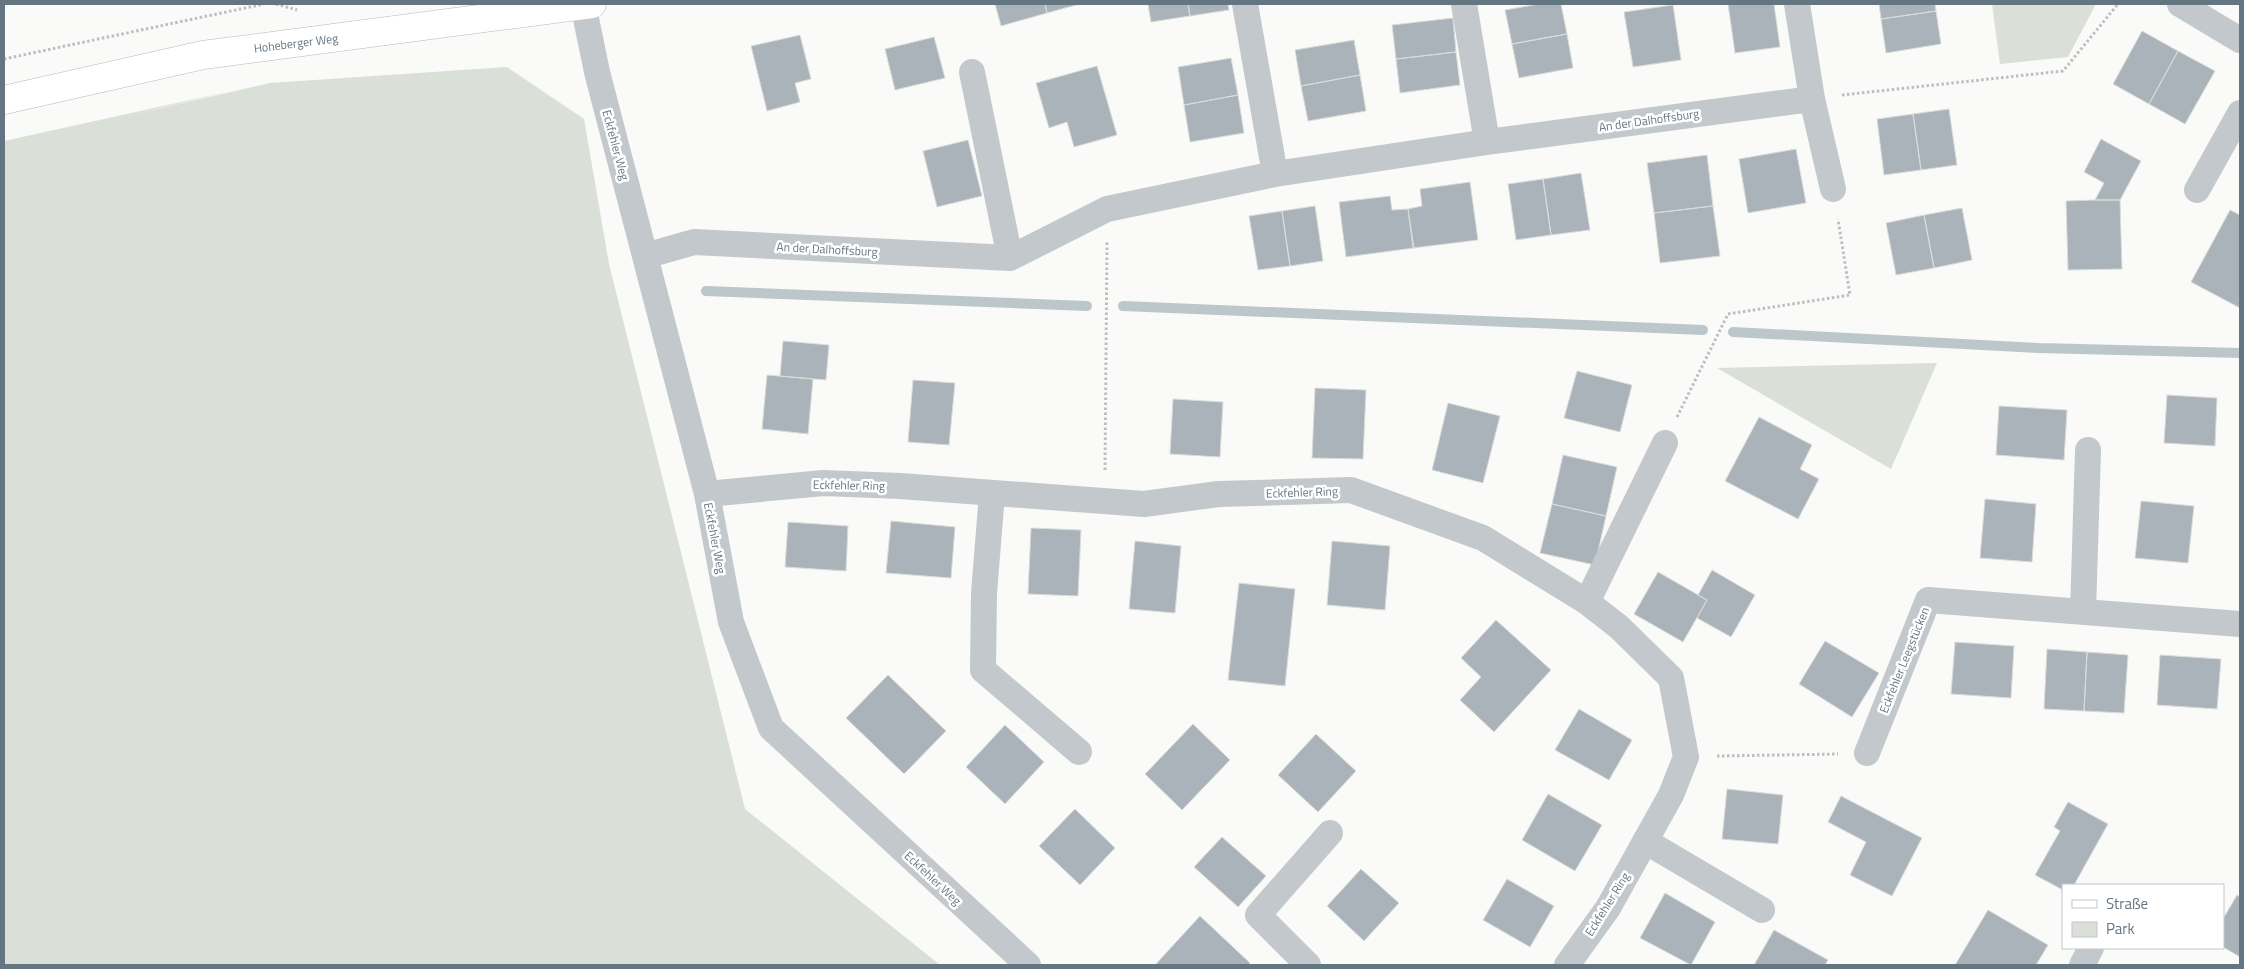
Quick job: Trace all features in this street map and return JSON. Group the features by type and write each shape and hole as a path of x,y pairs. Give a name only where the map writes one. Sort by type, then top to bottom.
{"street":[{"name":"Hoheberger Weg","path":"4,100 203,55 586,4"},
{"name":"Eckfehler Weg","path":"586,4 597,72 706,494 731,622 771,728 1028,965"},
{"path":"1245,4 1275,174"},
{"path":"1464,4 1487,142"},
{"path":"1797,4 1812,99 1833,189"},
{"path":"2180,4 2240,40"},
{"path":"972,72 1010,258"},
{"name":"An der Dalhoffsburg","path":"645,256 694,242 1010,258 1108,208 1275,174 1487,142 1812,99"},
{"path":"2197,190 2240,113"},
{"path":"1587,602 1665,443"},
{"path":"2083,612 2088,450"},
{"name":"Eckfehler Ring","path":"706,494 823,483 900,486 1144,504 1219,494 1351,490 1483,538 1587,602 1619,627 1671,678 1686,757 1671,795 1608,908 1566,965"},
{"path":"992,494 984,593 983,670 1079,752"},
{"name":"Eckfehler Leegstücken","path":"1867,753 1928,600 2240,624"},
{"path":"1308,965 1258,916 1330,833"},
{"path":"1645,841 1762,910"},
{"path":"2082,965 2090,949"}],"path":[{"path":"4,59 264,4"},
{"path":"1812,99 2063,71 2118,4"},
{"path":"1665,443 1728,314 1850,295 1833,189"},
{"path":"1104,500 1108,208"},
{"path":"1686,757 1867,753"}],"green space":[{"path":"1992,4 2096,4 2068,57 2000,64"},
{"path":"507,67 584,119 609,264 745,809 940,965 4,965 4,141 236,90 118,118 270,83"},
{"path":"1937,363 1891,469 1717,368"}],"building":[{"path":"995,4 1045,4 1047,13 1001,26"},
{"path":"1045,4 1080,4 1047,13"},
{"path":"1148,4 1188,4 1190,16 1151,22"},
{"path":"1188,4 1228,4 1229,10 1190,16"},
{"path":"1539,4 1561,4 1567,34 1512,44 1505,10"},
{"path":"1728,4 1774,4 1780,47 1735,53"},
{"path":"1879,4 1935,4 1936,11 1881,19"},
{"path":"1673,5 1681,60 1633,67 1624,12"},
{"path":"1936,11 1941,44 1886,53 1881,19"},
{"path":"1453,18 1456,52 1396,59 1392,25"},
{"path":"2142,31 2178,51 2149,104 2113,84"},
{"path":"1567,34 1573,68 1519,78 1512,44"},
{"path":"800,35 811,79 795,83 800,102 767,111 751,46"},
{"path":"934,37 945,78 895,90 885,49"},
{"path":"1354,40 1360,75 1301,86 1295,50"},
{"path":"2178,51 2215,71 2185,124 2149,104"},
{"path":"1456,52 1460,85 1400,93 1396,59"},
{"path":"1231,58 1238,95 1184,105 1178,67"},
{"path":"1097,66 1117,135 1074,147 1067,122 1049,128 1036,83"},
{"path":"1360,75 1366,111 1308,121 1301,86"},
{"path":"1238,95 1244,133 1190,142 1184,105"},
{"path":"1949,109 1957,165 1921,170 1913,114"},
{"path":"1913,114 1921,170 1884,175 1877,119"},
{"path":"2101,139 2141,161 2120,200 2095,200 2104,183 2084,172"},
{"path":"968,140 982,196 937,207 923,151"},
{"path":"1796,149 1806,203 1748,213 1739,159"},
{"path":"1707,155 1713,206 1654,213 1647,163"},
{"path":"1581,173 1590,230 1551,235 1543,179"},
{"path":"1543,179 1551,235 1516,240 1508,184"},
{"path":"1470,182 1478,240 1413,248 1408,209 1422,206 1420,189"},
{"path":"1390,196 1392,210 1408,209 1414,248 1346,257 1339,202"},
{"path":"2120,200 2122,269 2068,270 2066,201"},
{"path":"1315,206 1323,261 1290,266 1282,211"},
{"path":"1713,206 1720,256 1660,263 1654,213"},
{"path":"1962,208 1972,260 1934,268 1924,215"},
{"path":"2230,210 2240,215 2240,308 2191,282"},
{"path":"1282,211 1290,266 1258,270 1249,216"},
{"path":"1924,215 1934,268 1896,275 1886,223"},
{"path":"783,341 829,345 826,380 780,376"},
{"path":"1577,371 1632,385 1620,432 1564,418"},
{"path":"767,375 813,379 808,434 762,429"},
{"path":"913,380 955,383 949,445 908,442"},
{"path":"1315,388 1366,390 1363,459 1312,458"},
{"path":"2167,395 2217,398 2215,446 2164,443"},
{"path":"1173,399 1223,402 1220,457 1170,454"},
{"path":"1448,403 1500,416 1483,483 1432,470"},
{"path":"1999,406 2067,410 2064,460 1996,455"},
{"path":"1759,417 1812,445 1800,469 1819,479 1798,519 1725,481"},
{"path":"1563,455 1617,467 1606,516 1552,504"},
{"path":"1985,499 2036,504 2032,562 1980,558"},
{"path":"2141,501 2194,506 2188,563 2135,558"},
{"path":"1552,504 1606,516 1595,565 1540,553"},
{"path":"891,521 955,527 951,578 886,573"},
{"path":"788,522 848,526 846,571 785,567"},
{"path":"1031,528 1081,530 1078,596 1028,594"},
{"path":"1135,541 1181,546 1175,613 1129,609"},
{"path":"1332,541 1390,546 1385,610 1327,605"},
{"path":"1712,570 1755,595 1731,637 1697,618 1707,600 1698,595"},
{"path":"1658,572 1707,600 1683,642 1634,614"},
{"path":"1239,583 1295,589 1285,686 1228,680"},
{"path":"1496,620 1551,670 1494,732 1460,700 1481,677 1461,658"},
{"path":"1825,641 1879,673 1852,717 1799,684"},
{"path":"1955,642 2014,646 2011,698 1951,694"},
{"path":"2047,649 2087,652 2084,711 2044,709"},
{"path":"2087,652 2128,655 2124,713 2084,711"},
{"path":"2160,655 2221,659 2217,709 2157,705"},
{"path":"888,675 946,731 904,774 846,718"},
{"path":"1579,709 1632,740 1609,780 1555,750"},
{"path":"1193,724 1230,760 1182,810 1145,774"},
{"path":"1005,725 1044,762 1005,804 966,767"},
{"path":"1316,734 1356,771 1318,812 1278,775"},
{"path":"1727,789 1783,795 1778,844 1722,839"},
{"path":"1548,794 1602,825 1575,871 1522,840"},
{"path":"1841,796 1922,838 1892,896 1850,875 1866,842 1828,822"},
{"path":"2068,802 2108,824 2075,884 2062,884 2062,889 2035,875 2060,831 2054,827"},
{"path":"1075,809 1115,848 1080,885 1039,846"},
{"path":"1222,837 1266,876 1238,907 1194,867"},
{"path":"1361,869 1399,903 1364,941 1327,906"},
{"path":"1507,879 1554,906 1530,947 1483,920"},
{"path":"1665,893 1715,922 1691,965 1640,938"},
{"path":"2237,895 2240,897 2240,957 2224,948 2224,917"},
{"path":"1988,910 2048,945 2036,965 1955,965"},
{"path":"1200,916 1250,963 1248,965 1155,965"},
{"path":"1774,930 1828,960 1825,965 1754,965"}],"waterway":[{"path":"706,291 1087,306"},
{"path":"1123,306 1703,330"},
{"path":"1733,332 2039,348 2240,353"}]}
